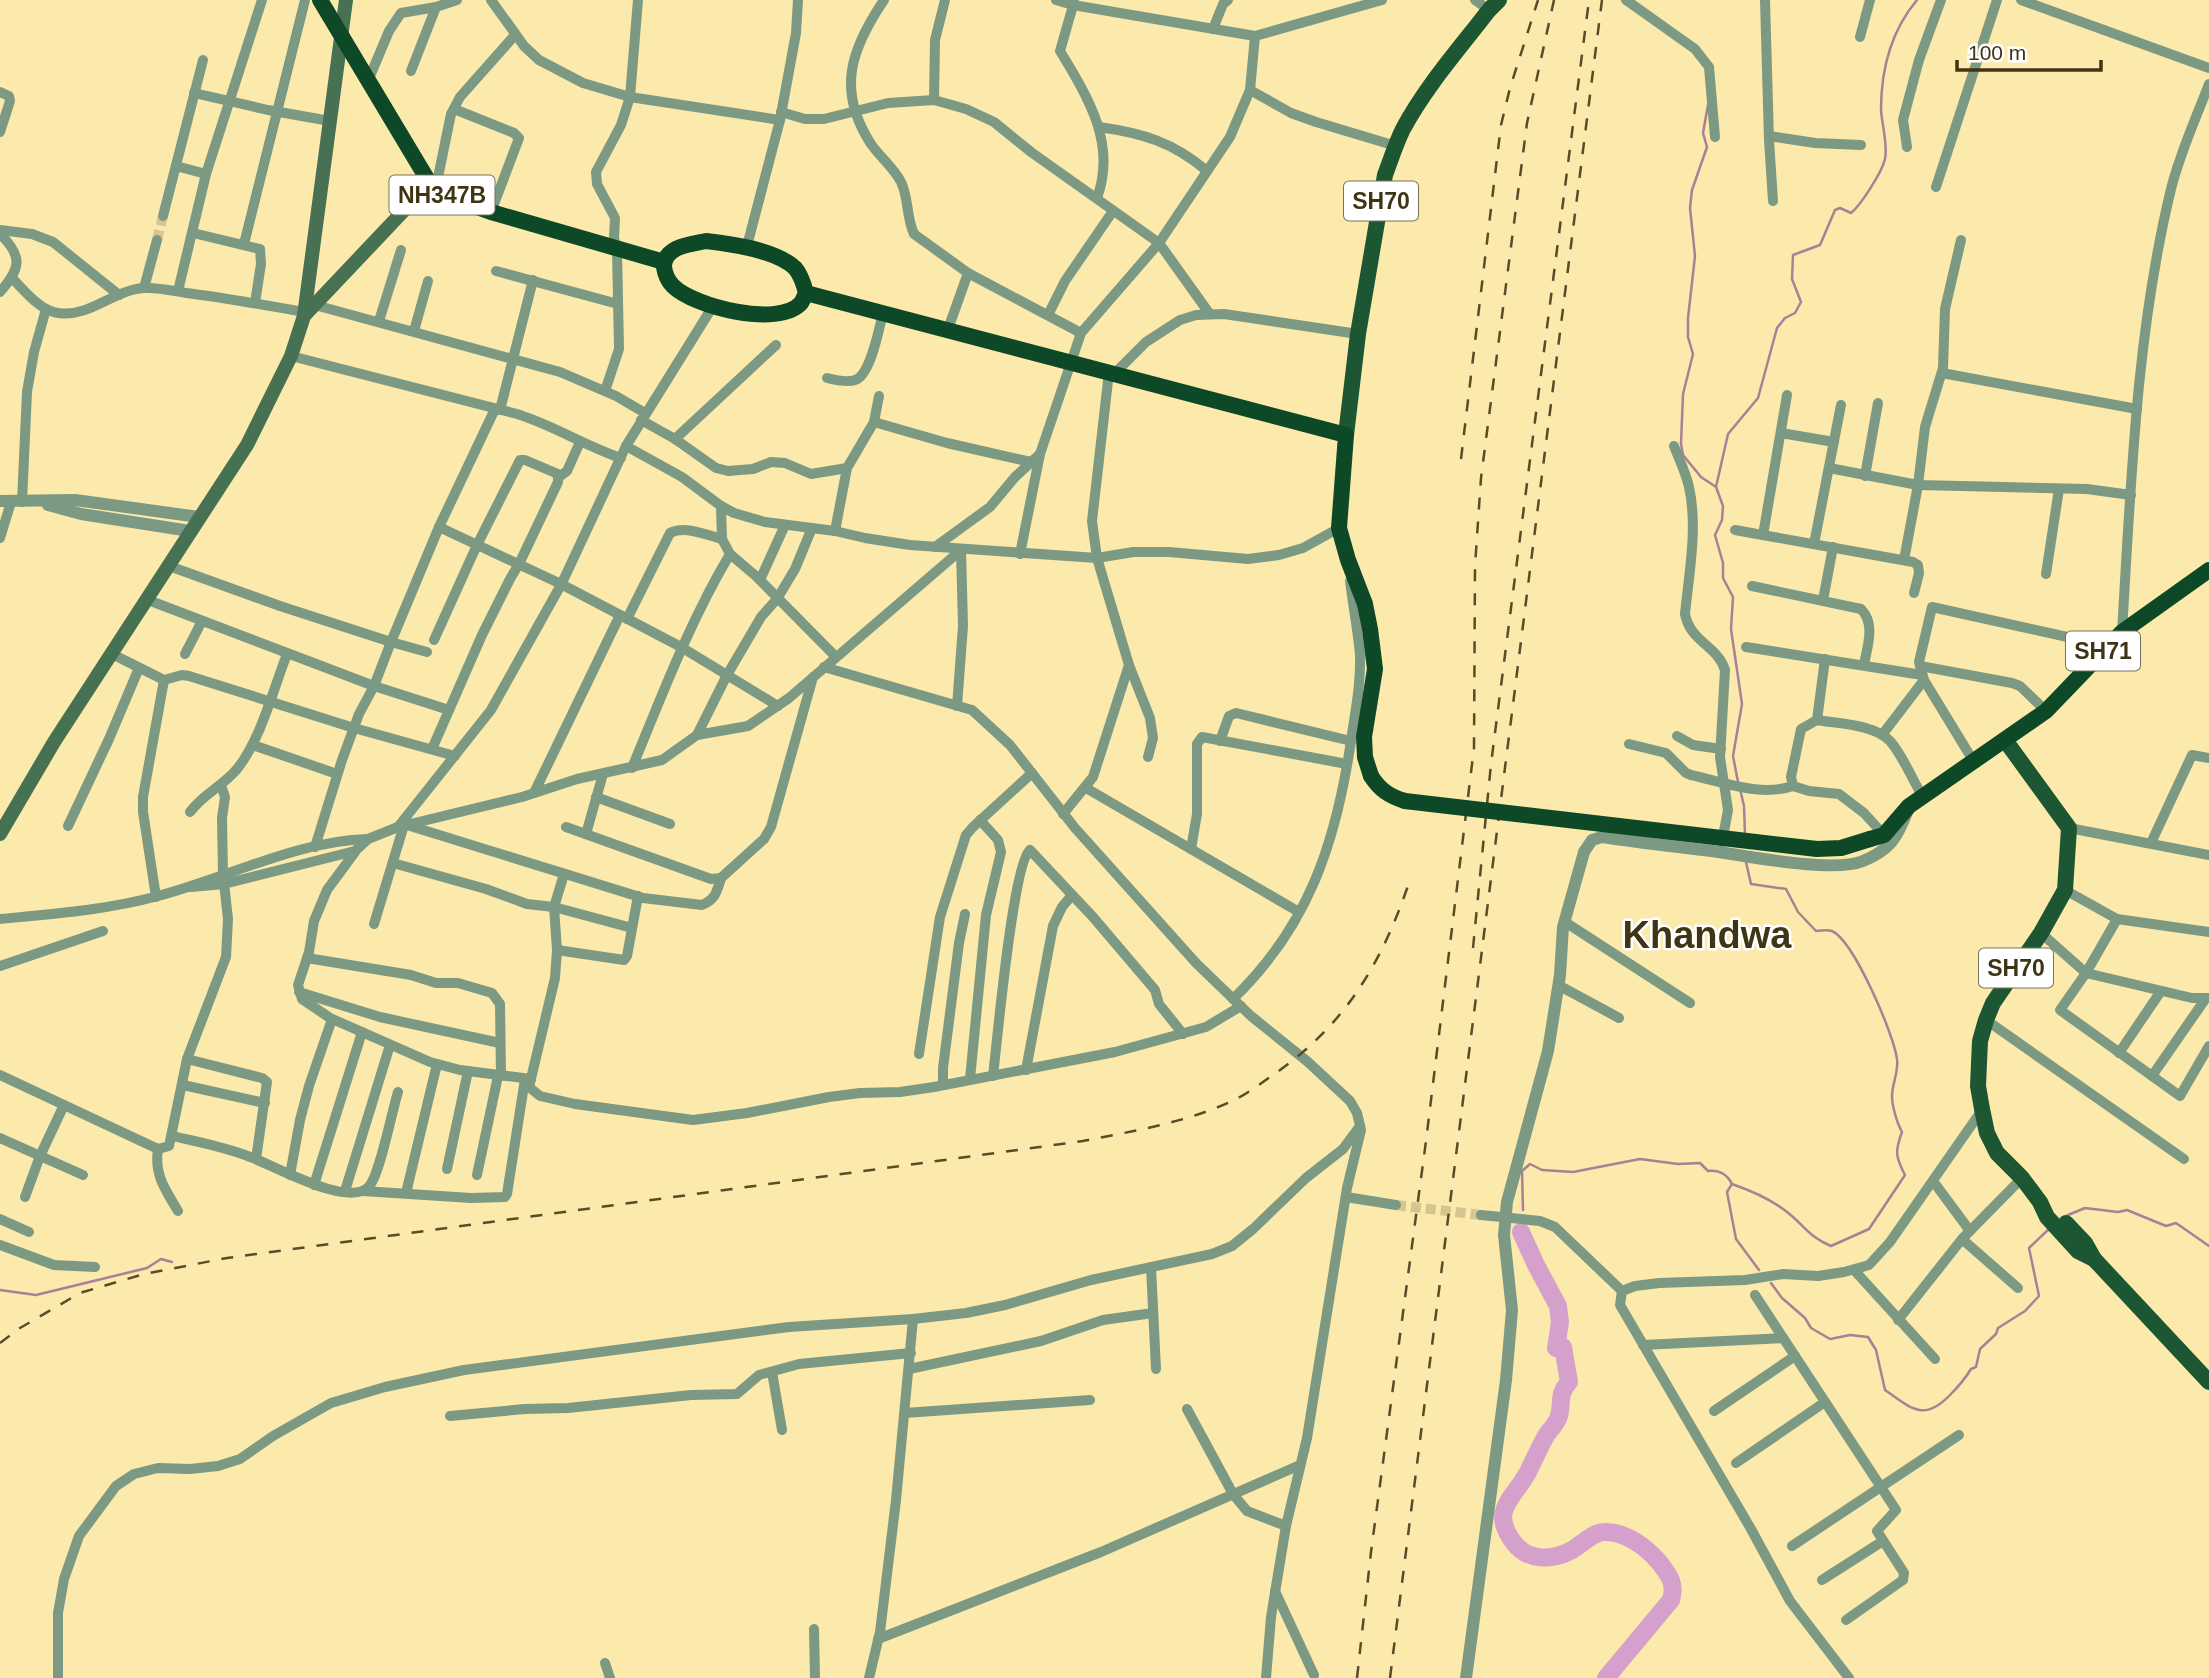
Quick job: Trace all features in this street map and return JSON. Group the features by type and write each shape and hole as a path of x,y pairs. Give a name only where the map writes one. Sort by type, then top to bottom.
{"highway":[{"name":"NH347B","path":"320,0 432,188 491,212 664,262"},
{"path":"706,241 747,246 794,268 803,281 806,293 800,304 776,313 733,312 689,297 674,287 667,279 664,262 673,249 687,244 706,241"},
{"path":"806,293 1346,435"},
{"name":"SH70","path":"1346,435 1339,528 1365,604 1375,669 1364,737 1365,757 1371,776 1387,794 1405,801 1817,849 1841,848 1877,837"},
{"name":"SH71","path":"2005,740 2046,711 2122,632 2209,570"},
{"path":"1877,837 1916,802 2005,740"}],"main road":[{"path":"0,834 54,742 247,445 291,356 308,311 346,0"},
{"name":"SH70","path":"1346,435 1358,334 1385,175 1403,130 1423,98 1494,5"},
{"path":"308,311 432,188"},
{"path":"2005,740 2069,828"},
{"name":"SH70","path":"2069,828 2065,890 2041,933 1993,1003 1980,1041 1978,1086 1987,1133 1997,1153 2022,1178 2047,1210 2209,1382"}],"street":[{"path":"178,291 206,174 262,0"},
{"path":"244,244 305,0"},
{"path":"368,81 398,16 404,11 436,7 457,0"},
{"path":"491,0 515,35 539,60 607,92 805,119 824,119 888,103 934,100 966,109 994,122 1031,152 1158,243 1209,313"},
{"path":"605,391 619,349 617,250 614,238 615,218 597,184 596,172 621,125 630,97 638,0"},
{"path":"747,246 780,116 796,33 798,0"},
{"path":"884,0 856,48 851,81 855,110 870,142 901,182 909,224 914,234 968,274 1081,333"},
{"path":"934,100 935,40 945,0"},
{"path":"1056,0 1255,36 1382,0"},
{"path":"1213,29 1223,4 1228,0"},
{"path":"1475,0 1494,5"},
{"path":"1626,0 1695,49 1709,67 1715,137"},
{"path":"1765,0 1773,201"},
{"path":"1860,37 1870,0"},
{"path":"1907,147 1903,120 1919,60 1941,0"},
{"path":"1936,187 1997,0"},
{"path":"2021,0 2209,68"},
{"path":"1074,3 1060,51 1099,127 1104,150 1104,168 1097,198"},
{"path":"411,71 436,7"},
{"path":"432,188 454,109 460,97 515,35"},
{"path":"1020,554 1040,454 1081,333 1158,243 1230,136 1250,90 1255,36"},
{"path":"163,216 203,60"},
{"path":"2122,632 2137,410 2155,274 2172,186 2209,84"},
{"path":"1250,90 1291,113 1396,146"},
{"path":"0,92 9,96 10,101 0,132"},
{"path":"194,93 275,112 330,121"},
{"path":"454,109 514,133 519,138 491,212"},
{"path":"1099,127 1152,137 1195,160 1207,171"},
{"path":"1769,136 1815,143 1861,145"},
{"path":"176,166 206,174"},
{"path":"1048,314 1065,281 1113,211"},
{"path":"0,232 18,261 12,278 0,292"},
{"path":"0,232 32,234 52,242 119,295"},
{"path":"193,233 260,249 262,255 255,303"},
{"path":"144,288 157,240"},
{"path":"1904,560 1918,485 1925,427 1942,373 1945,309 1961,240"},
{"path":"379,321 401,250"},
{"path":"496,271 618,304"},
{"path":"948,329 968,274"},
{"path":"12,278 46,309 55,313 73,315 119,295 144,288 379,321 560,372 605,391 716,468 728,471 753,469 771,462 785,463 811,474 848,468"},
{"path":"315,848 354,728 374,687 439,527 497,409 514,359 533,280"},
{"path":"414,331 428,281"},
{"path":"374,924 403,826 491,710 561,584 626,446 713,306"},
{"path":"0,538 11,501 34,352 46,309"},
{"path":"827,378 845,381 861,376 868,366 883,313"},
{"path":"1148,757 1153,728 1129,665 1097,558 1092,521 1111,373 1163,330 1180,320 1209,313 1358,334"},
{"path":"675,439 776,345"},
{"path":"291,356 537,421 621,458"},
{"path":"1942,373 2137,410"},
{"path":"1763,535 1787,395"},
{"path":"835,531 848,468 874,422 879,396"},
{"path":"1865,476 1878,403"},
{"path":"1814,544 1841,405"},
{"path":"874,422 947,443 1031,462"},
{"path":"1781,433 1834,442"},
{"path":"432,749 482,635 519,564 559,477 567,471 580,442"},
{"path":"626,446 682,477 721,506 750,518 865,538 961,550 1097,558 1133,552 1169,552 1248,559 1279,555 1303,548 1339,528"},
{"path":"1674,446 1690,496 1692,525 1685,614 1687,624 1693,634 1719,659 1725,670 1721,749 1728,810 1720,853"},
{"path":"935,547 990,507 1040,454"},
{"path":"434,640 477,545 520,460 536,464 558,474 559,477"},
{"path":"1829,468 1918,485 2097,490 2131,495"},
{"path":"2046,574 2059,489"},
{"path":"11,501 75,500 199,517"},
{"path":"38,502 81,514 190,531"},
{"path":"721,506 722,539 730,554 760,580 836,657"},
{"path":"760,580 785,525"},
{"path":"439,527 561,584 681,647 778,706"},
{"path":"697,736 727,675 761,617 777,599 795,569 811,528"},
{"path":"534,793 670,533 686,530 722,539"},
{"path":"1735,530 1904,560 1918,565 1914,593"},
{"path":"1823,600 1832,547"},
{"path":"223,879 315,848 369,839 403,826 534,793 577,779 662,760 697,736 748,726 778,706 961,550"},
{"path":"957,706 963,626 961,550"},
{"path":"632,768 681,647 730,554"},
{"path":"528,1079 529,1087 540,1096 575,1104 693,1120 747,1113 829,1097 900,1092 993,1076 1115,1052 1206,1027 1237,1002 1282,944 1322,866 1331,840 1348,764 1359,689 1360,656 1348,560"},
{"path":"169,566 280,606 427,652"},
{"path":"1752,586 1861,609 1868,617 1870,628 1864,666"},
{"path":"148,600 374,687 449,710"},
{"path":"1974,762 1922,674 1919,662 1932,607 2108,646"},
{"path":"185,653 202,621"},
{"path":"1746,647 1922,674 2012,683 2020,686 2046,711"},
{"path":"112,654 164,680 182,674 354,728 455,756"},
{"path":"190,812 197,802 221,785 238,768 253,745 287,654"},
{"path":"1817,720 1825,659"},
{"path":"1063,814 1086,788 1100,760 1129,665"},
{"path":"824,667 972,710 988,723 1010,745 1063,814 1196,963 1350,1101 1357,1113 1362,1130 1346,1197 1325,1331 1286,1526 1275,1590 1266,1678"},
{"path":"68,826 139,668"},
{"path":"1882,735 1922,674"},
{"path":"566,827 711,879 721,877 764,839 771,827 814,676"},
{"path":"156,897 143,797 164,680"},
{"path":"1220,741 1229,716 1236,713 1351,741"},
{"path":"1466,1678 1506,1380 1512,1310 1504,1235 1505,1217 1513,1174 1548,1051 1565,922 1584,852 1592,840 1602,837 1790,862 1842,865 1860,862 1885,850 1893,842 1916,802 1891,742 1871,730 1817,720 1801,729 1791,777 1793,786"},
{"path":"1677,736 1693,745 1721,749"},
{"path":"1191,849 1197,814 1197,744 1202,737 1348,764"},
{"path":"1629,744 1666,753 1691,775 1743,787 1779,791 1793,786 1809,791 1839,794 1864,813 1877,837"},
{"path":"253,745 337,774"},
{"path":"2151,843 2192,755 2209,758"},
{"path":"919,1054 940,917 966,835 1032,773"},
{"path":"586,834 603,774"},
{"path":"0,1075 158,1149 169,1146 187,1059 226,957 228,919 223,879 222,818 225,797 221,785"},
{"path":"1086,788 1299,912"},
{"path":"596,797 670,824"},
{"path":"970,1079 986,915 1001,852 998,840 980,820"},
{"path":"403,826 638,897 702,905 716,895 721,877"},
{"path":"2069,828 2209,855"},
{"path":"369,839 355,852 327,890 314,921 307,958 298,985 299,992 311,1006 332,1019 437,1064 528,1079"},
{"path":"0,919 70,912 156,897 223,879 355,852"},
{"path":"993,1076 1016,889 1026,852 1033,852 1155,990 1159,1004 1183,1034"},
{"path":"393,863 486,889 527,904 554,907 632,928"},
{"path":"172,1136 256,1159 314,1185 345,1191 471,1198 505,1197 528,1079 555,978 557,950 554,907 564,874"},
{"path":"2065,890 2117,919 2209,932"},
{"path":"1026,1070 1053,926 1062,907 1072,895"},
{"path":"557,950 624,960 638,897"},
{"path":"943,1084 958,943 965,914"},
{"path":"2117,919 2086,973 2060,1010 2180,1096 2209,1046"},
{"path":"1565,922 1690,1003"},
{"path":"0,965 103,931"},
{"path":"2041,933 2086,973 2192,998 2207,998"},
{"path":"307,958 411,975 436,983 458,983 497,997 500,1004 499,1076 477,1175"},
{"path":"1558,985 1619,1018"},
{"path":"2119,1053 2161,991"},
{"path":"299,992 380,1017 500,1043"},
{"path":"2152,1076 2207,998"},
{"path":"290,1175 309,1086 332,1019"},
{"path":"1986,1020 2184,1159"},
{"path":"314,1185 362,1032"},
{"path":"345,1191 390,1045"},
{"path":"187,1059 262,1078 267,1082 256,1159"},
{"path":"406,1193 437,1064"},
{"path":"446,1169 468,1071"},
{"path":"183,1085 265,1102"},
{"path":"362,1191 370,1186 376,1172 398,1092"},
{"path":"25,1197 40,1156 64,1105"},
{"path":"1622,1291 1635,1286 1659,1283 1745,1280 1783,1274 1818,1276 1869,1265 1890,1242 1982,1109"},
{"path":"58,1678 58,1613 64,1579 79,1536 116,1486 134,1474 158,1468 218,1466 240,1459 273,1436 331,1403 385,1387 464,1370 789,1327 913,1319 1005,1305 1091,1280 1212,1254 1232,1245 1253,1229 1306,1178 1343,1149 1360,1126"},
{"path":"0,1138 83,1175"},
{"path":"158,1149 155,1164 178,1211"},
{"path":"1898,1320 1966,1235 2022,1178"},
{"path":"1933,1181 1966,1235 2018,1288"},
{"path":"1346,1197 1396,1205"},
{"path":"1481,1215 1540,1221 1555,1227 1622,1291"},
{"path":"0,1219 29,1232"},
{"path":"0,1245 54,1265 95,1267"},
{"path":"1151,1267 1156,1369"},
{"path":"1854,1270 1935,1359"},
{"path":"1622,1291 1620,1305 1790,1601 1849,1678"},
{"path":"1755,1295 1896,1510 1878,1529 1904,1573 1903,1580 1846,1620"},
{"path":"909,1370 1041,1341 1103,1320 1153,1312"},
{"path":"869,1678 878,1639 896,1500 913,1319"},
{"path":"1643,1345 1783,1338"},
{"path":"450,1416 569,1408 691,1395 737,1394 759,1375 799,1364 911,1353"},
{"path":"1714,1411 1795,1356"},
{"path":"772,1372 782,1430"},
{"path":"905,1413 1090,1400"},
{"path":"1736,1463 1825,1402"},
{"path":"1187,1409 1233,1494 1247,1511 1286,1526"},
{"path":"1792,1546 1959,1435"},
{"path":"878,1639 1101,1552 1300,1465"},
{"path":"1822,1580 1883,1541"},
{"path":"1275,1590 1314,1675"},
{"path":"814,1629 815,1678"},
{"path":"605,1663 610,1678"}],"waterway":[{"path":"1738,782 1733,756 1742,704 1731,629 1733,597 1723,578 1723,563 1715,535 1722,520 1723,506 1716,487 1728,434 1758,398 1777,328 1785,318 1795,313 1801,302 1792,279 1793,255 1820,245 1835,210 1840,208 1851,213 1876,180 1883,165 1886,148 1881,110 1883,80 1894,38 1917,0"},
{"path":"1708,105 1703,133 1707,147 1692,190 1690,208 1695,256 1688,337 1693,354 1683,394 1681,444 1683,455 1701,477 1716,487"},
{"path":"1740,789 1745,834"},
{"path":"1732,1184 1774,1203 1812,1235 1831,1246 1869,1229 1905,1175 1897,1154 1902,1132 1892,1100 1897,1059 1872,990 1841,938 1830,930 1816,931 1798,912 1786,889 1751,884 1746,862"},
{"path":"1523,1210 1522,1171 1530,1164 1542,1170 1573,1172 1640,1159 1678,1164 1700,1163 1708,1171 1723,1173 1732,1184 1727,1192 1736,1239 1759,1270"},
{"path":"2068,1215 2085,1208 2118,1212 2127,1210 2166,1226 2176,1223 2209,1246"},
{"path":"1771,1283 1782,1298 1805,1318 1811,1328 1830,1339 1850,1335 1868,1337 1876,1350 1885,1390 1903,1403 1918,1410 1925,1410 1933,1408 1950,1395 1971,1369 1976,1367 1980,1349 1996,1334 1998,1328 2025,1311 2039,1296 2029,1248 2050,1228"},
{"path":"1521,1232 1558,1306 1560,1322 1556,1348 1563,1347 1569,1382 1562,1395 1557,1421 1503,1513 1507,1532 1520,1549 1541,1557 1564,1554 1600,1533 1620,1534 1654,1556 1672,1584 1671,1600 1606,1678"},
{"path":"0,1290 36,1295 147,1268 161,1259 172,1262"}],"tunnel":[{"path":"157,240 163,216"},
{"path":"1396,1205 1481,1215"}],"railway":[{"path":"1461,459 1501,125 1538,0"},
{"path":"1357,1678 1474,748 1475,566 1481,478 1527,123 1554,0"},
{"path":"1473,948 1491,764 1589,0"},
{"path":"1390,1678 1602,0"},
{"path":"0,1343 20,1328 80,1293 144,1274 227,1258 1083,1141 1159,1126 1196,1115 1232,1101 1273,1075 1299,1055 1342,1012 1375,963 1411,877"}],"district":[{"name":"Khandwa","path":"1707,935"}]}
